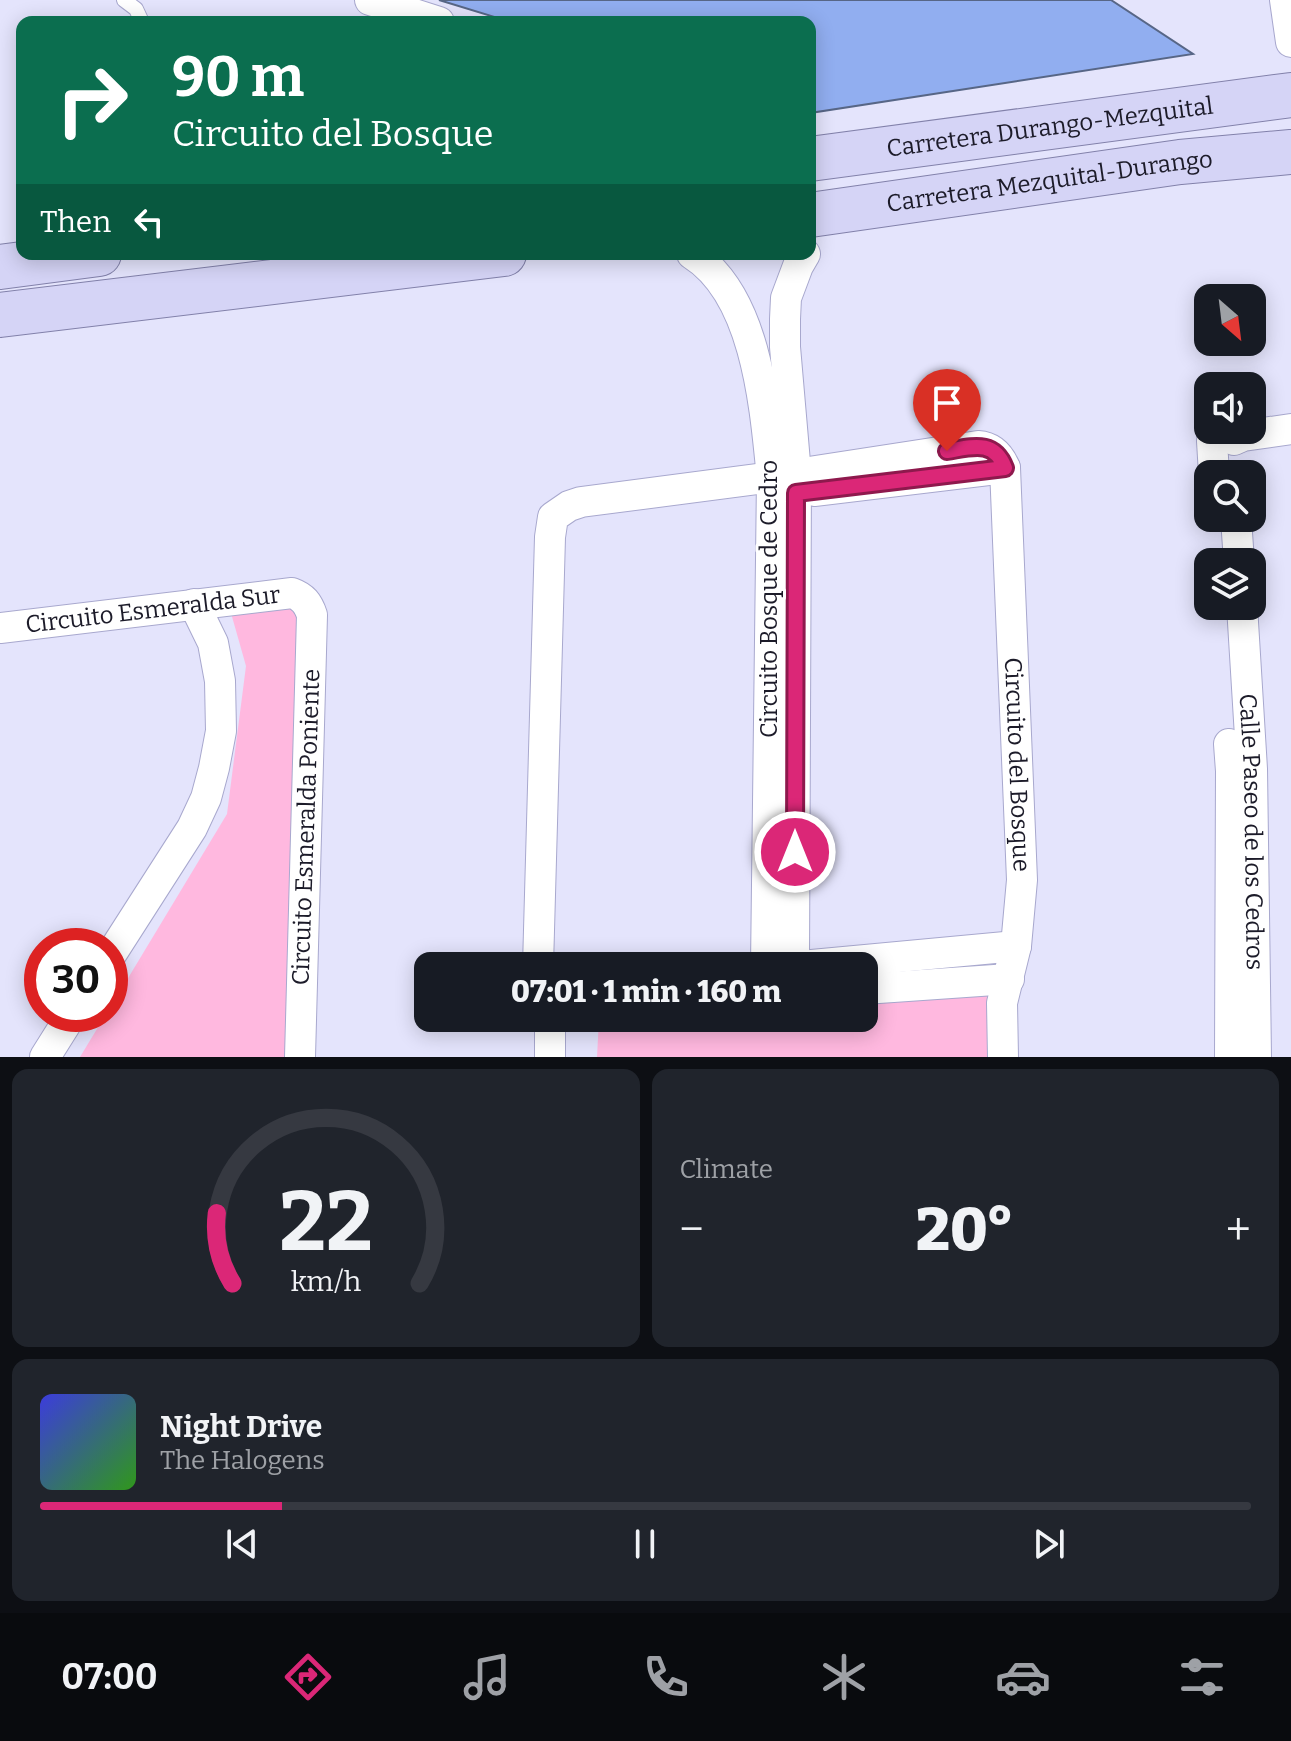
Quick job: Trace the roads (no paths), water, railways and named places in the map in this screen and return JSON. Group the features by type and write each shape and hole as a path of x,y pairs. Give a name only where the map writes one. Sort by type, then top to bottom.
{"main road":[{"name":"Carretera Durango-Mezquital","path":"831,157 1291,95"},
{"path":"1175,111 1180,162"},
{"name":"Carretera Mezquital-Durango","path":"825,213 1180,162 1291,152"},
{"path":"0,267 53,260"},
{"path":"0,315 454,260"}],"street":[{"path":"370,0 420,16"},
{"path":"1285,0 1291,42"},
{"path":"816,236 825,213"},
{"name":"Circuito Bosque de Cedro","path":"701,260 723,283 775,386"},
{"name":"Circuito Bosque de Cedro","path":"793,952 782,740 784,486 775,386 785,347 786,298 802,260"},
{"path":"1266,414 1291,410"},
{"path":"1266,433 1291,429"},
{"name":"Circuito del Bosque","path":"538,952 553,517 581,502 784,486 985,447 999,456 1005,468 1022,880 1016,946 1002,1003 1003,1057"},
{"name":"Circuito Esmeralda Sur","path":"0,628 292,593 304,600"},
{"name":"Circuito Esmeralda Poniente","path":"300,1057 312,615 304,600"},
{"path":"128,928 192,828 206,798 214,768 221,731 220,681 213,643 194,604"},
{"name":"Calle Paseo de los Cedros","path":"1224,620 1241,770 1256,1057"},
{"name":"Calle Paseo de los Cedros","path":"1230,1057 1241,770 1242,620"},
{"name":"Circuito Bosque de Cedro","path":"767,952 782,740"},
{"path":"878,959 1016,946"},
{"path":"878,988 1009,979"},
{"path":"45,1057 61,1032"},
{"path":"550,1057 555,1032"}],"lane":[{"path":"124,0 136,9 139,16"}]}
